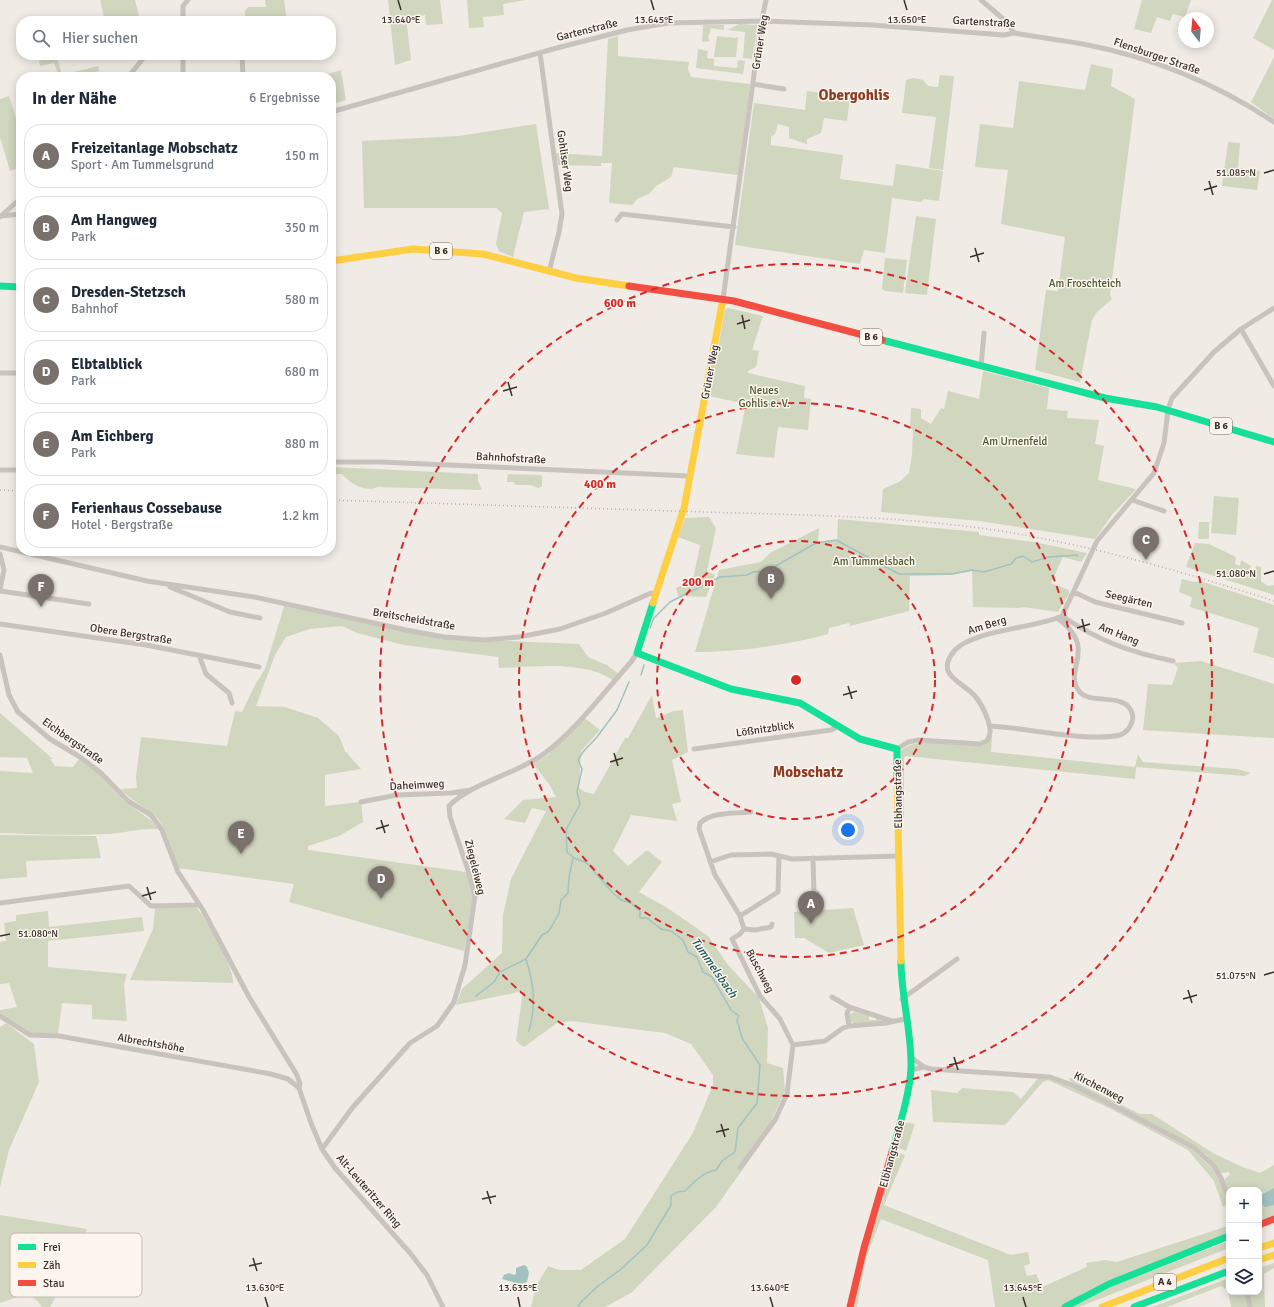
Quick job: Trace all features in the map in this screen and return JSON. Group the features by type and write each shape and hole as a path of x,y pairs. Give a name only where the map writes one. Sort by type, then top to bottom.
{"main road":[{"name":"B 6","path":"336,260 413,249 483,254 576,278 723,299 1106,398 1168,410 1274,442"},
{"path":"0,286 16,287"},
{"name":"Grüner Weg","path":"636,654 683,511 723,299"},
{"name":"Elbhangstraße","path":"636,654 736,690 800,703 864,742 897,749 902,998 912,1058 911,1070 892,1156 860,1260 850,1307"},
{"path":"1262,1224 1274,1219"},
{"path":"1065,1307 1109,1284 1226,1237"},
{"path":"1262,1247 1274,1243"},
{"path":"1262,1259 1274,1255"},
{"name":"A 4","path":"1102,1307 1226,1259"},
{"name":"A 4","path":"1134,1307 1226,1272"}],"street":[{"path":"183,16 183,6 188,0"},
{"name":"Grüner Weg","path":"723,299 761,24 763,21 766,0"},
{"path":"981,0 1007,22 1014,33"},
{"name":"Gartenstraße","path":"336,111 627,30 668,23 763,21 872,25 1004,35 1014,33 1024,35"},
{"name":"Flensburger Straße","path":"1024,35 1085,44 1130,55 1163,66 1244,102 1274,122"},
{"name":"Gohliser Weg","path":"540,53 561,206 559,232 549,272"},
{"path":"132,72 142,60"},
{"path":"183,60 183,72"},
{"path":"242,60 243,72"},
{"name":"Grüner Weg","path":"753,84 784,89"},
{"path":"1,216 16,202"},
{"path":"1,216 16,214"},
{"path":"617,220 622,214 734,227"},
{"path":"897,749 908,742 919,740 980,744 987,740 990,736 990,726 1076,737 1120,735 1128,730 1132,722 1132,713 1127,705 1117,701 1087,697 1079,691 1075,684 1074,675 1079,657 1076,639 1073,633 1059,617 1074,592 1096,541 1149,481 1161,457 1169,415 1168,410 1172,398 1214,352 1241,329 1274,308"},
{"path":"1241,329 1274,386"},
{"path":"981,366 984,333"},
{"path":"0,373 16,373"},
{"name":"Bahnhofstraße","path":"336,462 389,462 690,476"},
{"path":"0,470 16,470"},
{"path":"1132,500 1164,511"},
{"name":"Breitscheidstraße","path":"0,547 16,551"},
{"path":"0,554 4,570 0,590 89,604"},
{"name":"Breitscheidstraße","path":"40,556 164,584 254,597 406,630 444,637 484,640 519,637 560,629 600,616 651,593 655,594"},
{"name":"Breitscheidstraße","path":"164,584 230,612 260,618"},
{"name":"Seegärten","path":"1074,592 1095,602 1182,623"},
{"name":"Am Hang","path":"1059,617 1124,649 1173,661"},
{"name":"Am Berg","path":"990,726 982,707 975,696 954,681 951,677 948,667 952,654 960,645 972,640 1059,617"},
{"name":"Obere Bergstraße","path":"0,624 146,645 259,667"},
{"name":"Ziegeleiweg","path":"322,1150 353,1107 410,1043 437,1026 454,1002 465,965 474,896 448,810 449,806 474,789 531,762 545,753 578,721 631,662 636,654"},
{"name":"Eichbergstraße","path":"0,655 9,695 18,712 50,739 80,757 101,773 128,801 151,815 164,832 176,868 213,928 225,955"},
{"path":"199,656 206,674 229,693 232,703"},
{"name":"Lößnitzblick","path":"694,749 831,730 838,726"},
{"name":"Daheimweg","path":"360,802 397,795 451,793 474,789"},
{"path":"751,812 704,819 700,822 699,829 718,883 740,916 744,929 765,929 771,927 772,924"},
{"path":"710,862 731,855 771,854 792,859 899,856"},
{"path":"740,916 778,892 778,856"},
{"path":"813,858 814,893 817,893"},
{"path":"0,903 128,886 151,906 199,905"},
{"name":"Buschweg","path":"744,929 740,934 732,939 760,996 780,1019 793,1045"},
{"name":"Alt-Leuteritzer Ring","path":"225,955 297,1075 300,1084 299,1088 310,1123 322,1150 335,1168 417,1262 427,1275 444,1307"},
{"path":"902,998 957,960"},
{"path":"832,997 849,1007 892,1021"},
{"path":"849,1007 847,1014 849,1026"},
{"name":"Albrechtshöhe","path":"0,1016 30,1035 59,1036 271,1074 288,1079 299,1088"},
{"path":"740,1168 775,1120 787,1094 793,1045 825,1041 843,1028 849,1026 905,1019"},
{"path":"912,1058 924,1067"},
{"name":"Kirchenweg","path":"911,1070 924,1067 1050,1077 1075,1086 1193,1147 1214,1166 1226,1191"},
{"path":"1248,1295 1250,1307"}],"green space":[{"path":"100,0 135,0 139,16 104,16"},
{"path":"265,0 284,0 286,16 245,16 245,11 248,7 266,7"},
{"path":"388,0 440,0 443,24 426,25 425,15 406,18 411,60 395,65"},
{"path":"467,0 526,0 503,4 504,15 483,17 484,27 469,28"},
{"path":"1142,0 1191,0 1187,12 1178,12 1178,15 1173,14 1170,21 1157,17 1151,33 1134,29"},
{"path":"1272,0 1274,0 1274,50 1253,38"},
{"path":"739,24 758,25 752,59 743,58 745,32 728,30"},
{"path":"703,25 724,25 724,30 711,28 708,39 709,38 709,41 702,42"},
{"path":"618,36 618,56 689,62 688,69 691,77 750,84 738,175 674,167 671,177 656,186 649,194 637,199 633,205 609,203 612,163 601,163 601,166 558,165 556,153 602,156 608,39"},
{"path":"717,36 738,37 736,57 714,57"},
{"path":"698,49 708,51 707,58 714,59 714,66 737,68 738,60 745,61 743,74 696,68"},
{"path":"1274,57 1274,119 1251,102"},
{"path":"58,60 61,72 57,72 54,63 40,66 39,61"},
{"name":"Am Froschteich","path":"1091,64 1113,69 1111,86 1135,99 1110,295 1112,299 1097,312 1092,320 1080,382 1035,370 1046,290 1058,291 1065,237 1001,224 1008,170 975,167 980,124 1013,128 1019,81 1085,90"},
{"path":"98,66 99,71 95,72 74,72"},
{"path":"341,70 346,100 336,103 336,72 334,72"},
{"path":"940,75 954,76 943,170 929,168 936,117 902,113 906,80 913,78 923,80 928,86 938,87"},
{"path":"807,91 850,96 847,121 824,118 821,133 807,139 807,144 789,138 789,127 778,124 775,134 771,137 771,145 843,155 840,179 893,186 896,164 943,171 939,201 924,199 921,202 892,198 885,253 864,250 860,264 735,245 754,103 805,110"},
{"path":"9,96 16,118 16,169 10,171 0,137 0,99"},
{"path":"536,124 549,209 524,212 513,257 499,251 496,244 502,213 496,208 364,208 362,141 459,136"},
{"path":"1228,142 1240,143 1238,168 1260,171 1257,190 1222,186"},
{"path":"916,216 936,219 927,295 905,293"},
{"path":"885,258 907,260 903,293 885,291 882,289"},
{"name":"Neues Gohlis e. V.","path":"728,308 763,316 752,350 759,351 756,367 748,371 748,373 805,386 804,398 811,399 808,430 778,427 774,458 736,454 746,404 709,396 725,310"},
{"name":"Am Urnenfeld","path":"983,371 1049,388 1047,409 1068,411 1067,418 1099,420 1095,444 1104,446 1098,480 1136,489 1112,515 1095,539 980,521 881,512 883,489 899,482 909,473 912,455 913,431 910,426 911,408 921,409 921,418 931,424 941,408 944,409 948,391 979,399"},
{"path":"336,467 478,474 478,481 482,490 378,487 368,489 353,484 342,474 336,474"},
{"path":"508,474 540,475 542,476 542,486 539,488 530,485 515,485 514,482 507,482"},
{"path":"1214,496 1239,498 1236,535 1211,533"},
{"path":"709,517 716,528 707,571 715,575 706,597 678,596 676,588 693,580 700,545 678,537 685,518"},
{"name":"Am Tummelsbach","path":"838,519 979,532 979,535 1034,542 1087,553 1081,562 1063,557 1051,583 1069,590 1069,594 1058,612 1024,607 973,607 972,571 950,575 910,576 909,611 850,626 849,623 829,628 828,634 780,645 711,652 695,652 719,570 761,562 770,553 819,528 818,541 837,541"},
{"path":"1199,522 1209,522 1209,539 1198,539"},
{"path":"1195,543 1209,544 1236,557 1235,564 1240,566 1241,560 1251,566 1250,575 1254,575 1256,566 1261,567 1261,581 1268,586 1274,585 1274,595 1186,567"},
{"path":"1182,579 1194,582 1200,581 1274,605 1274,658 1253,652 1259,628 1190,607 1192,597 1179,592"},
{"path":"285,603 406,630 485,640 579,644 588,657 607,665 620,675 614,681 602,674 574,667 543,666 499,668 498,657 404,645 357,633 342,626 310,629 286,637 275,655 256,706 285,707 318,718 339,736 345,751 361,769 325,775 325,806 361,802 363,822 339,836 308,846 308,850 466,872 473,897 464,951 289,902 294,884 178,868 166,832 158,819 120,789 137,788 136,777 141,737 227,746 235,711 242,712 256,683 265,669"},
{"path":"1201,661 1274,684 1274,738 1143,730 1148,684 1172,685 1178,668 1174,663"},
{"path":"652,695 656,718 674,711 683,710 688,752 672,760 681,802 672,804 677,821 631,815 613,851 628,866 647,850 662,862 639,892 666,907 708,936 728,965 759,998 768,1028 767,1063 783,1068 785,1091 760,1145 716,1207 631,1293 605,1307 531,1307 536,1286 548,1266 559,1270 581,1270 625,1239 693,1133 713,1085 713,1075 691,1044 665,1033 571,1021 557,1023 524,1047 516,1041 523,991 456,1005 462,989 502,953 503,915 511,879 546,811 532,808 525,823 504,819 523,800 556,797 549,784 533,764 548,755 583,717 600,730 581,751 579,788 585,792 594,794 625,738 628,738"},
{"path":"0,713 53,759 50,759 55,766 73,767 79,759 99,774 124,801 152,821 158,829 144,829 110,834 90,835 0,833 0,771 33,773 27,758 0,757"},
{"path":"992,737 991,752 1135,767 1138,754 1143,762 1237,769 1251,773 1244,776 1136,767 1135,779 906,756 904,758 904,818 901,818 900,752 906,747 926,743 981,746 986,744"},
{"path":"0,835 96,836 101,858 26,861 27,877 0,879"},
{"path":"155,908 197,908 213,933 225,956 230,967 233,983 130,980 153,929"},
{"path":"853,908 864,945 829,953 804,938 795,938 794,912"},
{"path":"48,911 49,927 142,917 144,931 48,941 48,967 127,974 124,984 127,1021 92,1019 92,1005 62,1003 58,1034 31,1034 0,1014 0,1010 17,1007 9,983 0,984 0,942 6,941 4,923 16,921 16,915"},
{"path":"854,1012 871,1016 869,1017 869,1020 876,1020 876,1017 886,1020 856,1024 850,1021 849,1015"},
{"path":"6,1023 34,1044 39,1082 9,1150 0,1187 0,1027"},
{"path":"1038,1078 1049,1079 1068,1085 1191,1149 1213,1169 1224,1188 1226,1205 1223,1207 1214,1181 1188,1150 1109,1108 1048,1080 1043,1082 1005,1125 933,1122 931,1090 957,1093 962,1088 1013,1092 1021,1099"},
{"path":"1069,1078 1074,1078 1074,1081 1140,1114 1152,1114 1213,1153 1240,1166 1260,1173 1274,1165 1274,1215 1262,1220 1262,1187 1227,1187 1224,1180 1230,1174 1229,1172 1221,1173 1206,1155 1194,1146 1070,1081"},
{"path":"902,1122 915,1124 906,1151 896,1147"},
{"path":"898,1153 905,1155 884,1205 1011,1255 1028,1252 1030,1264 1024,1266 1027,1276 1036,1274 1042,1287 1087,1267 1086,1263 1105,1260 1117,1262 1226,1227 1226,1233 1062,1307 995,1307 988,1260 881,1219 866,1258 857,1307 852,1307 858,1290 858,1280 863,1258 883,1200 883,1194 894,1155"},
{"path":"0,1215 87,1229 85,1233 10,1233 10,1297 18,1297 0,1303"},
{"path":"1226,1242 1226,1249 1079,1307 1072,1307 1110,1287"},
{"path":"1274,1263 1274,1268 1264,1274 1265,1307 1252,1307 1250,1295 1262,1295 1262,1267"},
{"path":"1226,1279 1226,1289 1221,1286 1167,1307 1152,1307"},
{"path":"1229,1295 1246,1295 1248,1307 1231,1307"},
{"path":"30,1297 55,1297 50,1307 42,1307"}],"water":[{"path":"1274,1188 1274,1205 1265,1207 1262,1204 1262,1194"},
{"path":"524,1265 527,1267 529,1273 527,1282 516,1286 513,1282 502,1279 504,1275 509,1273 514,1275 516,1274 516,1268"}],"waterway":[{"name":"Tummelsbach","path":"650,628 654,618 670,602 720,577 747,575 753,572 767,571 816,543 836,540 899,574 952,574 972,570 984,572 1011,564 1016,558 1023,556 1032,562 1048,557 1078,555"},
{"name":"Tummelsbach","path":"641,675 644,665"},
{"name":"Tummelsbach","path":"578,1307 581,1302 598,1286 620,1270 647,1245 671,1205 671,1196 677,1192 685,1191 703,1175 716,1170 722,1161 735,1152 738,1128 757,1103 760,1065 742,1038 737,1020 739,1016 731,1010 712,977 703,972 697,957 688,952 683,940 671,931 661,929 647,918 640,918 640,911 631,903 621,900 612,892 587,863 574,858 567,852 566,830 580,804 577,792 582,769 578,760 617,710 629,682"},
{"path":"529,1031 533,1013 533,995 531,977 526,959 542,935 548,932 559,913 561,900 568,893 569,877 573,858"},
{"path":"476,996 494,982 500,972 526,959"}],"railway":[{"path":"0,490 16,491"},
{"path":"336,500 816,515 927,522 1001,531 1070,544 1173,570 1274,601"}],"traffic: fast":[{"path":"0,286 16,287"},
{"path":"882,340 1105,398 1157,407 1274,442"},
{"path":"653,603 637,653 731,689 800,703 860,739 897,749 897,777"},
{"path":"892,1152 906,1099 911,1068 910,1041 901,974 901,961"},
{"path":"1065,1307 1109,1284 1226,1237"},
{"path":"1134,1307 1226,1272"}],"traffic: slow":[{"path":"336,260 413,249 483,254 576,278 629,286"},
{"path":"653,603 684,508 723,299"},
{"path":"897,777 901,961"},
{"path":"1262,1247 1274,1243"},
{"path":"1262,1259 1274,1255"},
{"path":"1102,1307 1226,1259"}],"traffic: jam":[{"path":"629,286 734,301 882,340"},
{"path":"850,1307 864,1248 892,1152"},
{"path":"1262,1224 1274,1219"}],"place":[{"name":"Dresden-Stetzsch","path":"1146,560"},
{"name":"Am Hangweg","path":"771,599"},
{"name":"Ferienhaus Cossebause","path":"41,607"},
{"name":"Am Eichberg","path":"241,854"},
{"name":"Elbtalblick","path":"381,899"},
{"name":"Freizeitanlage Mobschatz","path":"811,924"}],"district":[{"name":"Obergohlis","path":"854,95"},
{"name":"Mobschatz","path":"808,772"}]}
